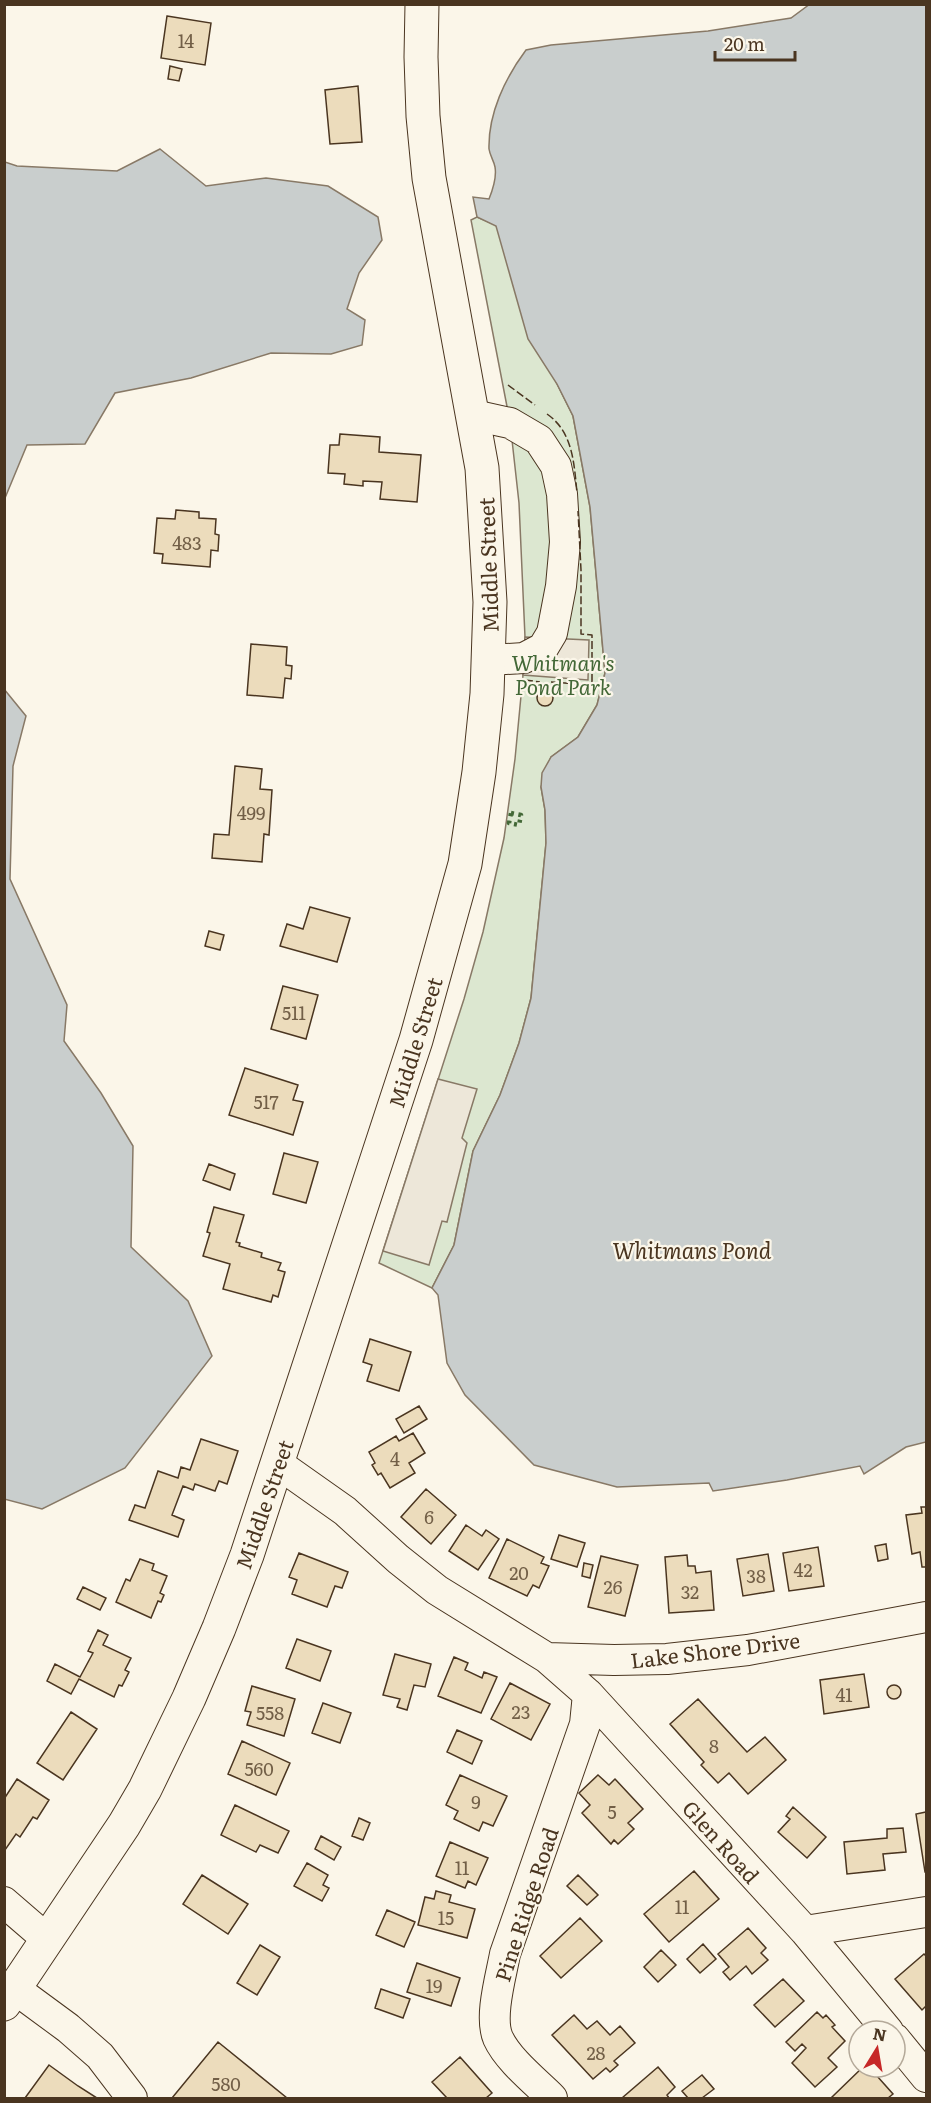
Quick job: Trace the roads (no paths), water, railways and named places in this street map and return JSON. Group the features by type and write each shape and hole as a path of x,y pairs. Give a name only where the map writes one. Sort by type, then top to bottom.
{"main road":[{"name":"Middle Street","path":"10,1996 124,1825 145,1789 189,1698 219,1628 247,1555 416,1040 465,864 479,772 489,660 490,602 486,518 483,468 437,232 429,178 423,116 422,4"}],"street":[{"path":"473,415 510,423 539,440 556,466 562,494 565,542 561,586 552,633 543,648 524,658 489,660"},
{"path":"277,1463 345,1511 398,1559 437,1590 547,1658"},
{"name":"Lake Shore Drive","path":"547,1658 667,1659 748,1650 927,1617"},
{"name":"Glen Road","path":"547,1658 588,1694 805,1931 878,2019"},
{"name":"Pine Ridge Road","path":"552,2098 511,2057 498,2037 495,2017 506,1954 585,1724 588,1694"},
{"path":"4,1902 48,1940"},
{"path":"805,1931 927,1912"},
{"path":"10,1996 68,2028 100,2056 132,2098"},
{"path":"907,2053 927,2077"}],"water":[{"name":"Whitmans Pond","path":"810,4 926,5 926,1442 906,1447 864,1474 860,1466 713,1491 709,1483 617,1487 534,1465 465,1395 447,1363 438,1295 432,1288 454,1245 473,1151 500,1095 519,1043 531,998 546,843 542,773 551,757 578,737 597,705 605,673 590,507 573,416 557,384 528,339 496,226 477,217 473,197 489,199 492,191 495,171 489,149 491,123 505,84 526,50 551,45 708,31 791,18"},
{"path":"160,149 206,186 266,178 328,186 378,217 382,240 359,273 347,309 365,320 362,345 331,354 271,353 191,378 115,393 85,444 27,445 5,498 5,162 17,166 117,171"},
{"path":"4,689 26,716 13,766 10,879 67,1005 64,1041 101,1093 133,1146 131,1247 188,1301 212,1356 125,1468 42,1509 4,1499"}],"park label":[{"name":"Whitman's Pond Park","path":"563,673"}]}
